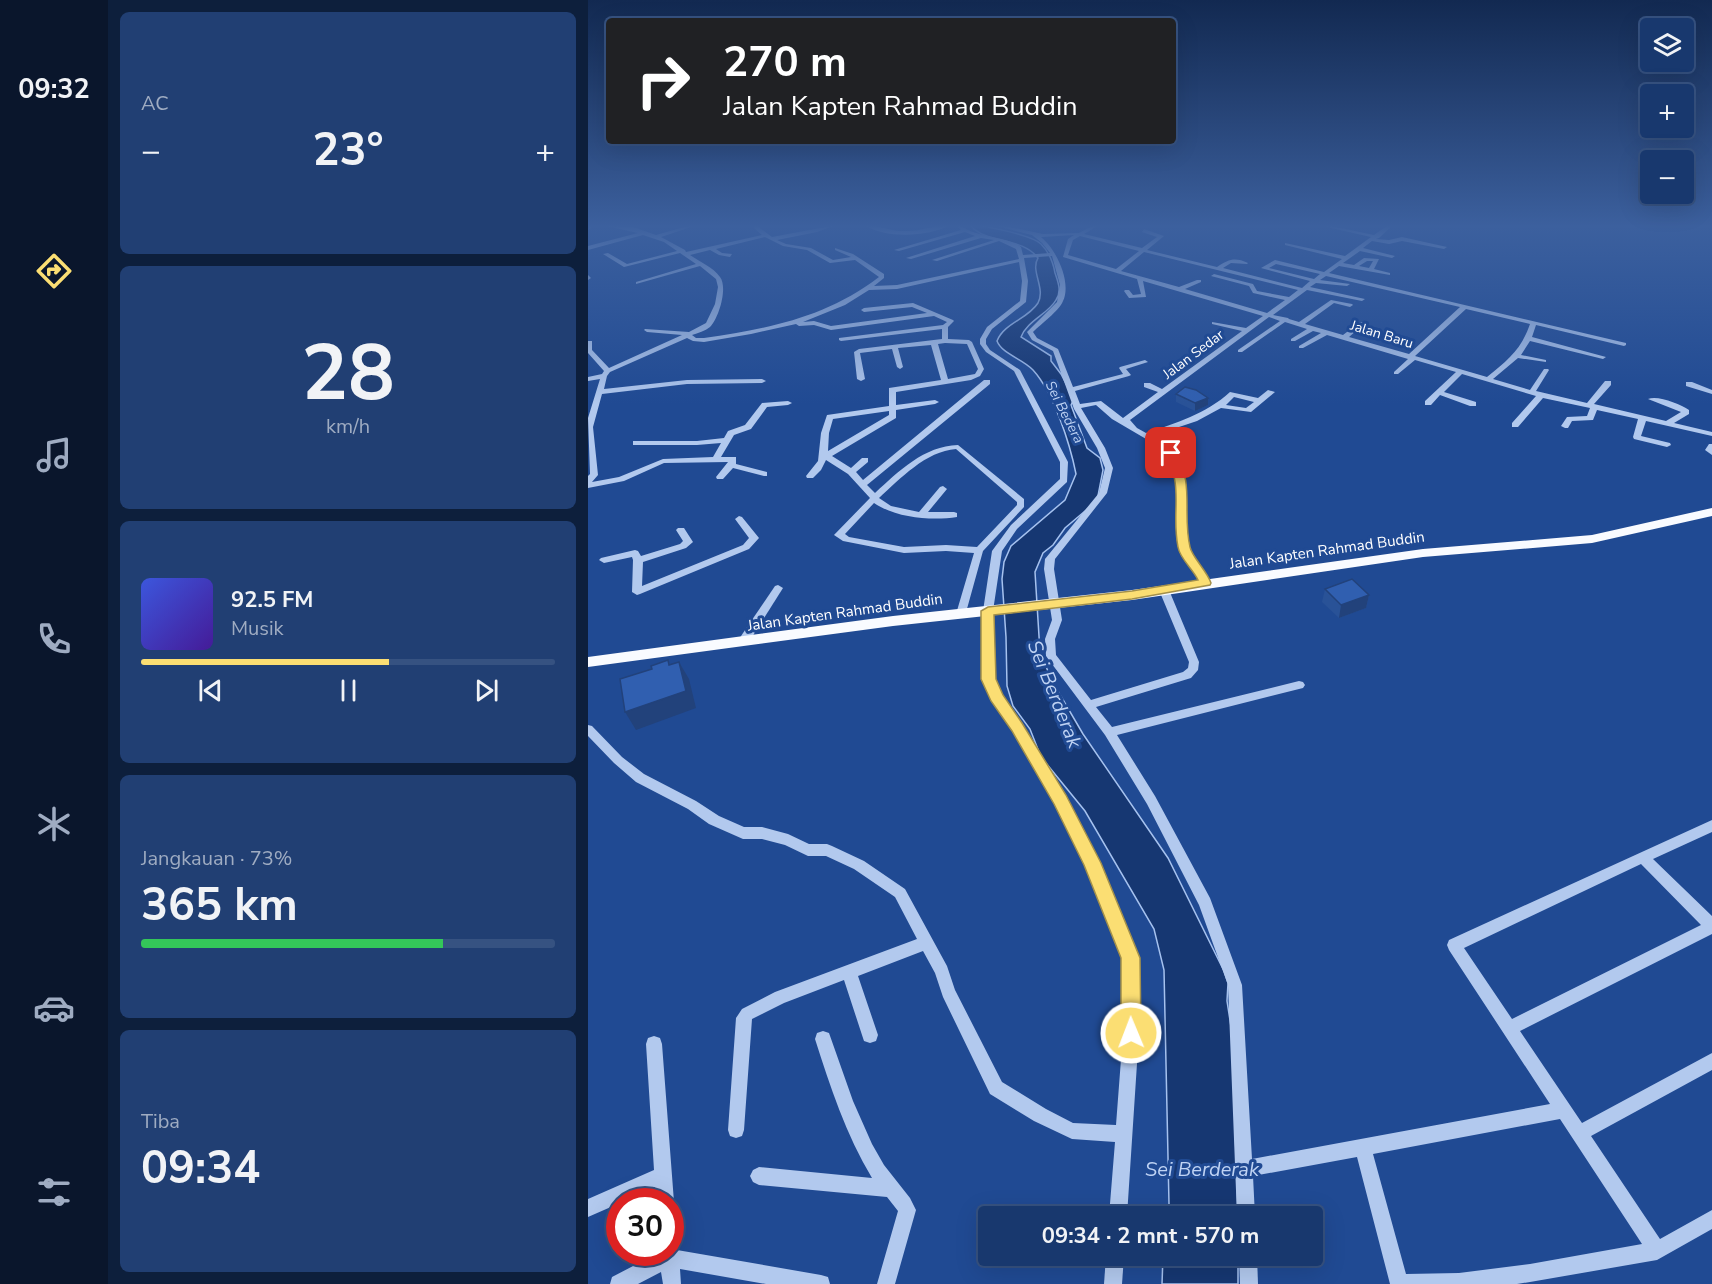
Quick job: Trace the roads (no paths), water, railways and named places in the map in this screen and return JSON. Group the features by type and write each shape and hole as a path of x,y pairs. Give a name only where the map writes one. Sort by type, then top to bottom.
{"main road":[{"name":"Jalan Kapten Rahmad Buddin","path":"588,662 1164,590 1444,552 1559,543 1635,531 1712,512"}],"street":[{"path":"588,380 691,335 709,324 718,304 720,285"},
{"path":"794,323 849,300 871,285"},
{"path":"867,288 906,285"},
{"path":"1024,285 1023,302 989,328 983,344 988,351 1017,370 1064,462 1066,477 1014,527 997,551 988,611 988,679 996,698 1017,727 1065,810 1092,863 1131,958 1131,1033 1119,1206"},
{"path":"1063,285 1060,303 1030,332 1034,339 1056,350 1065,378 1109,468 1103,493 1050,559 1048,604 1057,620 1050,639 1051,656 1109,732 1151,800 1205,903 1216,929 1235,985 1246,1206"},
{"path":"1127,291 1131,297 1144,296 1142,285"},
{"name":"Jalan Baru","path":"1162,285 1532,392 1712,434"},
{"path":"1179,290 1190,285"},
{"path":"1251,285 1255,292 1292,299"},
{"path":"1282,285 1362,299"},
{"name":"Jalan Sedar","path":"1127,421 1245,330 1311,285"},
{"path":"1350,285 1359,286"},
{"path":"1374,285 1624,344"},
{"path":"1301,324 1333,301 1350,305"},
{"path":"842,339 945,327 951,321 913,305 864,310"},
{"path":"1396,373 1464,307"},
{"path":"647,330 691,335 695,340 704,340 794,323 814,323 831,328 935,314"},
{"path":"1240,351 1286,319"},
{"path":"1489,379 1518,356 1530,339 1534,322"},
{"path":"1214,323 1245,330"},
{"path":"1345,337 1362,323"},
{"path":"945,327 945,341"},
{"path":"1293,340 1313,328"},
{"path":"1301,348 1327,332"},
{"path":"1530,339 1604,357"},
{"path":"825,456 893,416 892,390 974,377 981,369 969,342 945,341 857,352 861,379"},
{"path":"590,342 589,350 606,374"},
{"path":"934,342 945,382"},
{"path":"894,346 900,367"},
{"path":"1518,356 1545,366 1532,392"},
{"path":"1071,390 1127,375 1122,368 1145,362"},
{"path":"1428,403 1461,372"},
{"path":"588,483 594,475 588,428 598,392 606,374"},
{"path":"598,392 687,382 762,381"},
{"path":"863,484 987,382"},
{"path":"1565,426 1570,419 1590,418 1592,406 1608,383"},
{"path":"1689,384 1712,392"},
{"path":"1147,385 1163,392"},
{"path":"1220,406 1247,410 1271,392"},
{"path":"1440,393 1473,404"},
{"path":"1147,435 1194,419 1220,406 1233,394 1260,401"},
{"path":"1515,425 1541,394"},
{"path":"1652,399 1681,408 1686,412 1669,423"},
{"path":"810,476 821,467 825,456 825,435 830,417 935,402"},
{"path":"716,459 731,433 748,427 765,405 788,403"},
{"path":"1078,406 1098,403 1115,417 1127,421 1132,429 1162,444 1171,453 1179,470 1184,549 1201,571 1205,583"},
{"path":"1642,416 1637,437 1666,445"},
{"path":"636,443 728,441"},
{"path":"663,461 659,460 659,454 666,444"},
{"path":"961,614 979,550 1021,505 1021,501 958,447 948,446 906,469 874,497 840,536 904,549 979,550"},
{"path":"1712,446 1709,450 1712,453"},
{"path":"825,456 851,472 874,497 888,508 921,515 954,515"},
{"path":"588,483 621,479 663,461 734,459 720,477"},
{"path":"851,472 865,460"},
{"path":"731,465 764,474"},
{"path":"921,515 943,489"},
{"path":"604,560 633,553 638,560 637,592 746,547 754,538 739,519"},
{"path":"638,560 683,546 688,542 681,530"},
{"path":"743,642 778,588"},
{"path":"1089,705 1187,675 1193,670 1194,663 1164,590"},
{"path":"1109,732 1299,685"},
{"path":"588,729 618,760 640,778 668,795 692,805 729,828 788,840 808,850 827,850 860,865 900,893 942,971 948,992 996,1088 1040,1115 1072,1131 1124,1134"},
{"path":"1657,1251 1454,947 1455,943 1712,826"},
{"path":"1509,1029 1712,927 1642,856"},
{"path":"736,1130 744,1018 762,1005 780,997 926,944"},
{"path":"849,972 870,1035"},
{"path":"823,1039 836,1080 874,1166 902,1200 907,1210 886,1284"},
{"path":"654,1044 664,1188"},
{"path":"1578,1134 1712,1061"},
{"path":"1244,1169 1563,1110"},
{"path":"1363,1148 1399,1284 1459,1282 1530,1273 1657,1251 1712,1219"},
{"path":"588,1208 663,1175"},
{"path":"759,1176 890,1188"},
{"path":"684,1258 821,1284"},
{"path":"619,1284 650,1266"},
{"path":"670,1266 672,1284"},
{"path":"1113,1284 1114,1266"},
{"path":"1248,1266 1248,1284"}],"water":[{"name":"Sei Berderak","path":"1039,285 1058,285 1059,293 1056,300 1028,326 1021,337 1051,356 1051,361 1061,374 1074,399 1071,405 1087,448 1100,458 1103,470 1097,501 1065,528 1053,545 1043,553 1035,572 1040,652 1052,681 1083,734 1168,858 1224,971 1228,983 1227,1001 1232,1033 1238,1206 1169,1206 1164,970 1154,929 1085,811 1041,757 1030,729 1013,706 1007,686 1002,579 1004,562 1011,546 1065,500 1076,474 1065,434 1041,380 1033,370 1003,349 997,341 1010,325 1034,308 1040,297"},
{"path":"1163,1266 1238,1266 1238,1284 1162,1284"}],"water label":[{"name":"Sei Bedera","path":"1065,412"}]}
